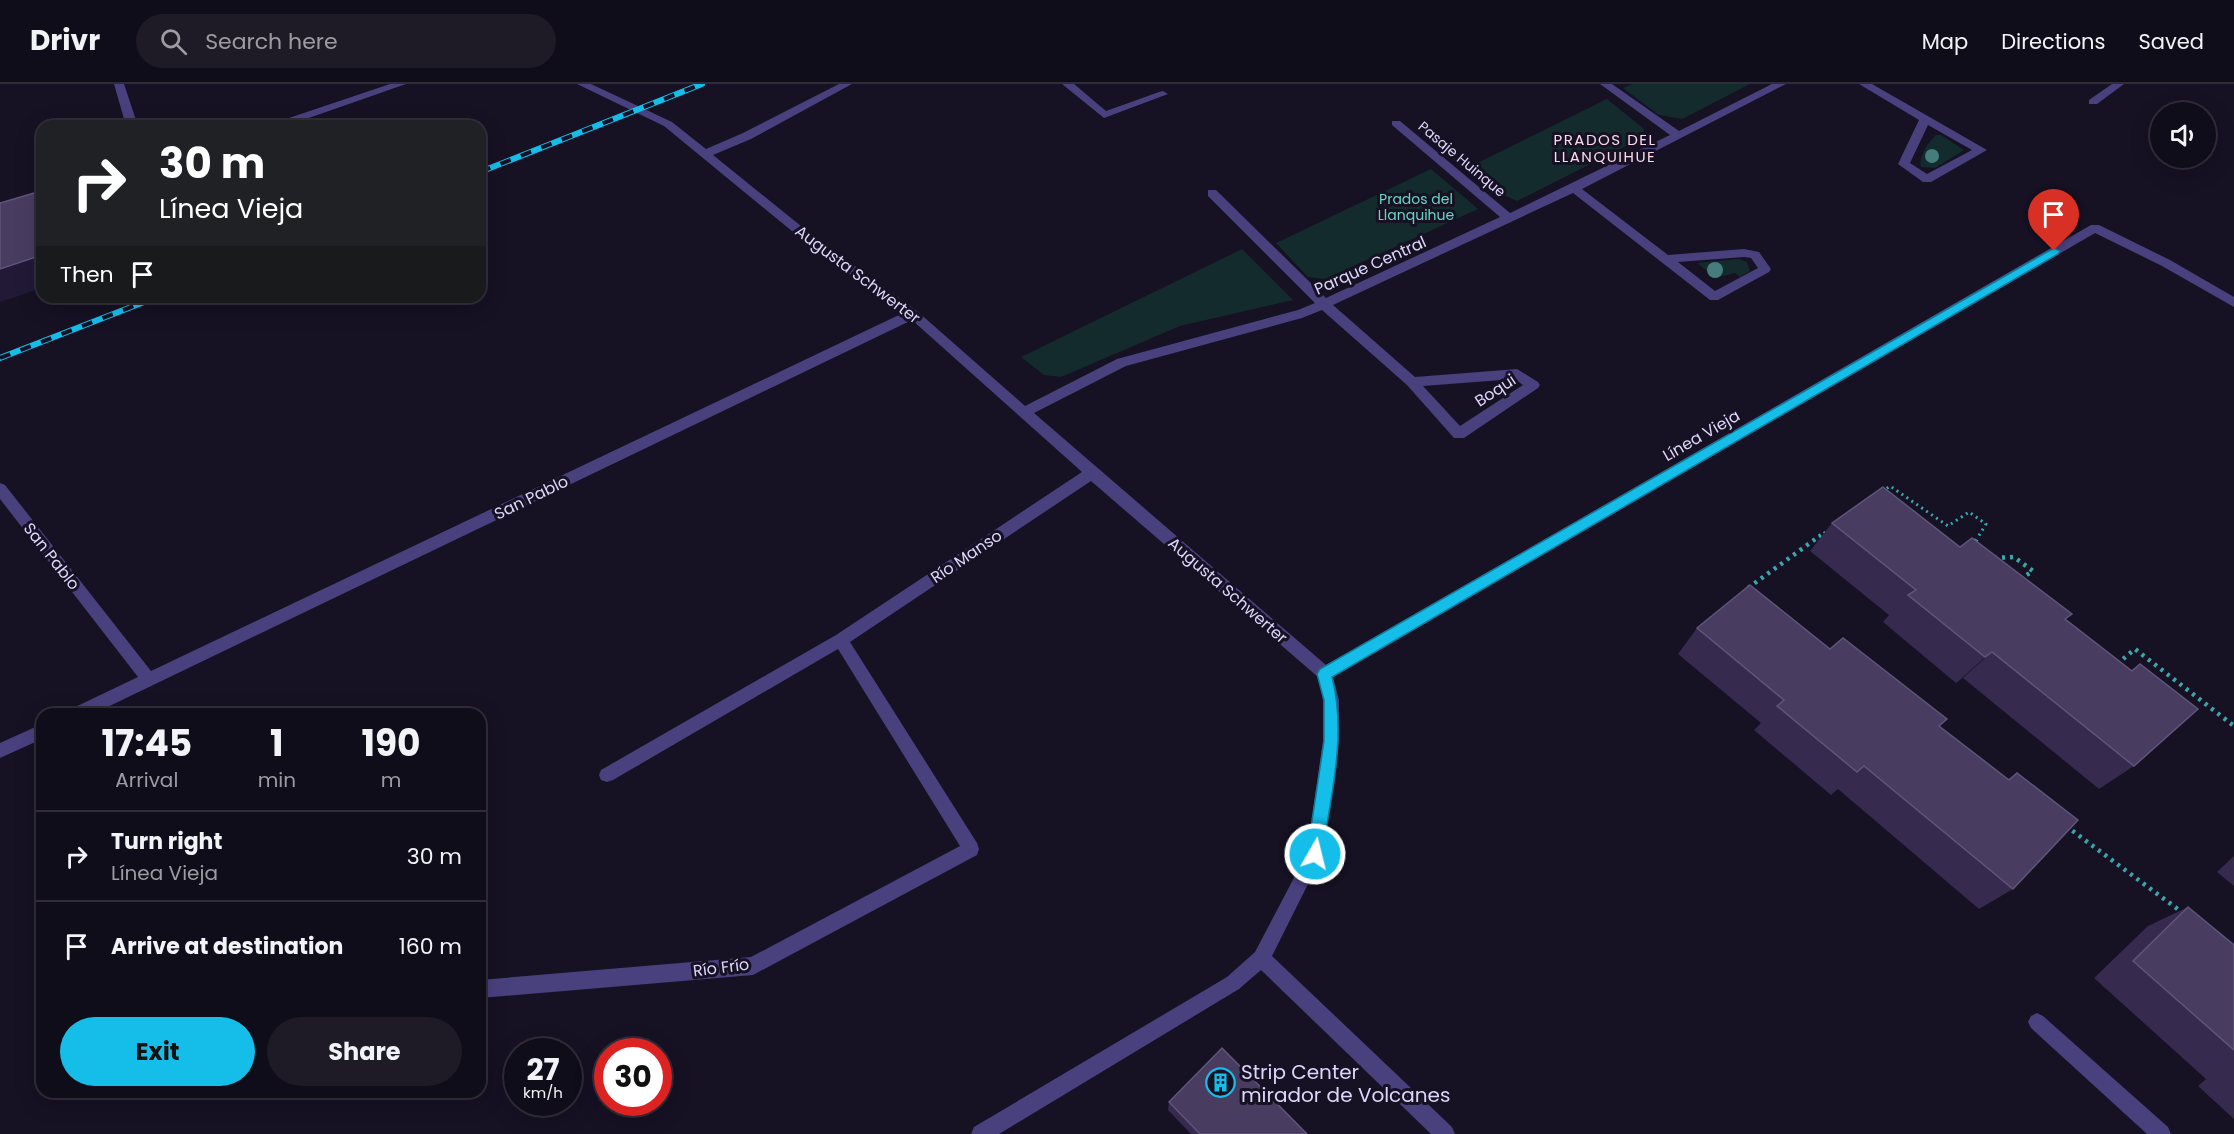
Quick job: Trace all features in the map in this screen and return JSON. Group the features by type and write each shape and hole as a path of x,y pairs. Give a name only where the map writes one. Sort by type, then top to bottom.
{"street":[{"path":"118,84 130,120"},
{"name":"Augusta Schwerter","path":"582,84 668,124 808,238 913,314 1324,674"},
{"path":"705,154 747,136 847,84"},
{"path":"1067,84 1104,115 1163,94"},
{"path":"1605,84 1679,136"},
{"name":"Parque Central","path":"1025,412 1122,362 1302,313 1324,304 1510,219 1781,84"},
{"path":"1864,84 1981,150 1927,178 1904,164 1925,119"},
{"path":"2092,102 2119,84"},
{"path":"293,120 396,85"},
{"name":"Pasaje Huinque","path":"1396,123 1510,219"},
{"path":"1574,188 1714,297 1765,269 1755,255 1744,253 1666,259"},
{"name":"Boqui","path":"1212,193 1324,304 1412,382 1459,434 1533,385 1517,374 1412,382"},
{"name":"Línea Vieja","path":"1324,674 2095,228 2166,263 2234,303"},
{"name":"San Pablo","path":"90,708 913,314"},
{"name":"Río Manso","path":"607,775 841,640 1092,473"},
{"name":"San Pablo","path":"0,489 149,680"},
{"name":"Río Frío","path":"486,988 753,966 971,849 841,640"},
{"path":"981,1134 1233,983 1261,958 1315,854 1331,741 1331,700 1324,674"},
{"path":"0,751 36,734"},
{"path":"1261,958 1445,1134"},
{"path":"2037,1022 2161,1134"}],"path":[{"path":"1881,493 1890,486 1948,526 1969,512 1986,524 1970,550"},
{"path":"1757,595 1748,588 1833,527"},
{"path":"1984,558 2014,557 2033,571 2016,581"},
{"path":"2114,667 2135,649 2234,726"},
{"path":"2060,821 2191,920"}],"green space":[{"name":"Prados del Llanquihue","path":"1632,84 1750,84 1682,119 1659,115 1623,88"},
{"name":"Prados del Llanquihue","path":"1607,99 1644,129 1642,138 1517,201 1488,188 1467,168"},
{"path":"1936,135 1941,135 1964,150 1935,168 1921,167 1922,154"},
{"name":"Prados del Llanquihue","path":"1431,169 1478,209 1325,279 1308,277 1276,243"},
{"path":"1242,249 1293,300 1180,326 1061,377 1044,375 1021,357"},
{"path":"1739,259 1747,262 1750,271 1740,277 1735,273 1716,278 1697,263"}],"building":[{"path":"36,192 36,257 0,269 0,203"},
{"path":"1883,487 1960,547 1972,538 2072,614 2065,619 2132,671 2140,664 2198,709 2134,766 1992,652 1985,657 1908,595 1916,590 1832,523"},
{"path":"1750,585 1830,649 1843,638 1947,719 1939,726 2009,780 2017,773 2078,820 2013,889 1864,766 1857,772 1777,706 1784,700 1697,628"},
{"path":"2188,907 2234,945 2234,1050 2133,961"},
{"name":"Strip Center mirador de Volcanes","path":"1222,1048 1307,1134 1200,1134 1169,1102"}],"railway":[{"path":"486,170 702,84"},
{"path":"0,358 142,303"}],"place":[{"name":"Strip Center mirador de Volcanes","path":"1220,1083"}],"district":[{"name":"PRADOS DEL LLANQUIHUE","path":"1605,148"}],"route":[{"path":"1315,854 1331,741 1331,700 1324,674 2054,251"}]}
